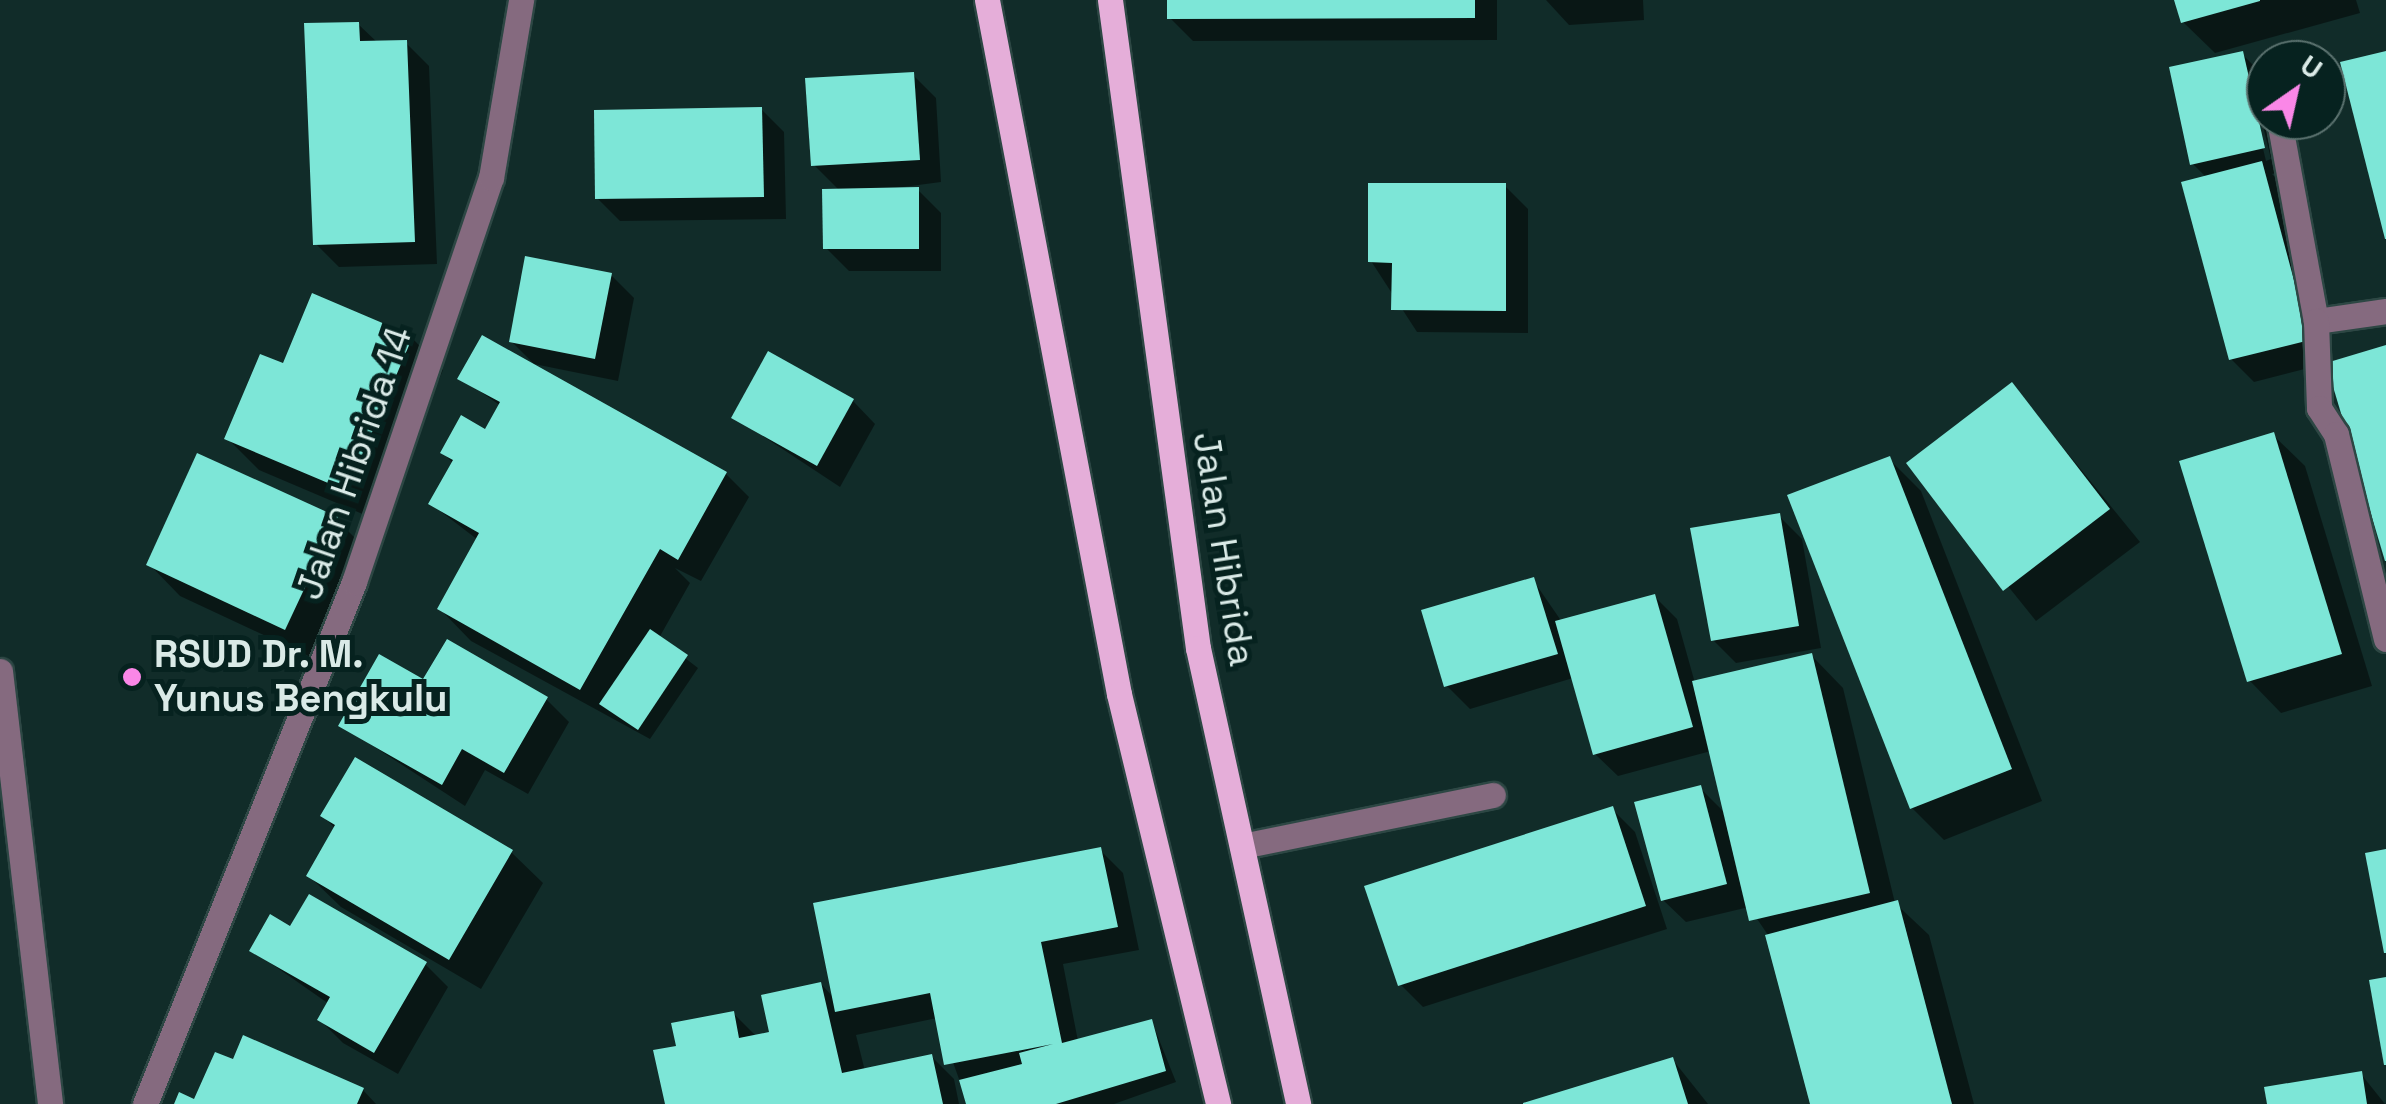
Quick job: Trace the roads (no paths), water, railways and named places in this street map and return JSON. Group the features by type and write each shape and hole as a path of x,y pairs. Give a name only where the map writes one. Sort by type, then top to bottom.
{"main road":[{"path":"987,0 1043,278 1119,694 1218,1104"},
{"name":"Jalan Hibrida","path":"1110,0 1198,648 1298,1104"}],"street":[{"name":"Jalan Hibrida 14","path":"145,1104 354,582 491,178 521,0"},
{"path":"2283,140 2316,321 2319,408 2336,434 2386,639"},
{"path":"2316,321 2386,311"},
{"path":"0,671 50,1104"},
{"path":"1242,846 1493,795"}],"place":[{"name":"RSUD Dr. M. Yunus Bengkulu","path":"132,677"}]}
